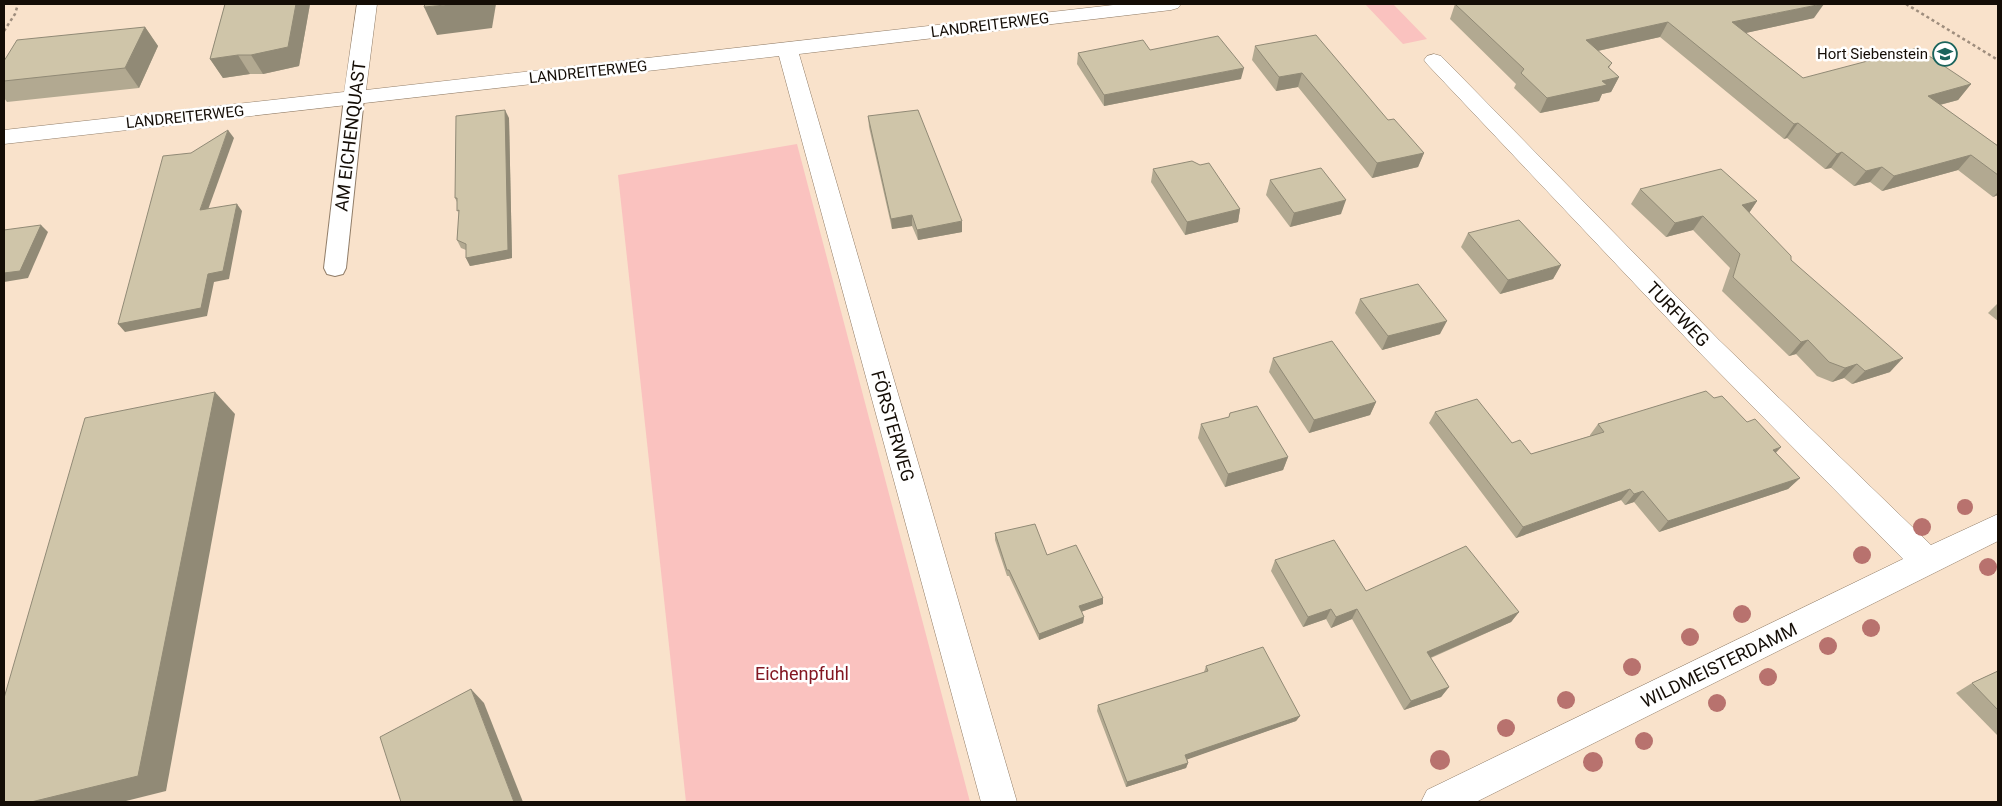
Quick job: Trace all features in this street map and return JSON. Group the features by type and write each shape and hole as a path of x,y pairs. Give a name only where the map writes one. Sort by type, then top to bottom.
{"street":[{"name":"AM EICHENQUAST","path":"354,98 367,4"},
{"name":"LANDREITERWEG","path":"4,137 1171,4"},
{"name":"FÖRSTERWEG","path":"787,49 999,802"},
{"name":"TURFWEG","path":"1434,60 1703,340 1927,562"},
{"name":"WILDMEISTERDAMM","path":"1439,802 1998,527"}],"lane":[{"name":"AM EICHENQUAST","path":"335,268 354,98"}],"path":[{"path":"4,31 15,14 18,4"},
{"path":"1906,4 1998,60"}],"green space":[{"path":"1365,4 1393,4 1427,39 1403,44"},
{"name":"Eichenpfuhl","path":"797,144 970,802 686,802 618,175"}],"building":[{"path":"225,4 296,4 288,47 251,55 210,59"},
{"path":"425,4 456,4 424,7"},
{"path":"1455,4 1822,4 1732,22 1803,78 1917,48 1971,84 1928,96 1998,146 1998,175 1971,155 1894,176 1882,167 1866,171 1842,152 1837,154 1798,123 1794,124 1668,22 1586,40 1612,63 1608,67 1619,77 1602,81 1607,85 1547,98 1521,73 1524,69"},
{"path":"145,27 125,68 4,81 4,61 17,40"},
{"path":"1316,35 1388,120 1394,119 1424,153 1377,163 1302,73 1279,77 1255,46"},
{"path":"1218,36 1244,68 1104,95 1078,53 1143,40 1150,50"},
{"path":"505,110 508,250 466,258 466,244 457,240 459,210 457,211 457,198 455,198 456,116"},
{"path":"918,110 962,221 917,230 912,215 891,219 868,116"},
{"path":"228,130 200,210 237,204 223,271 208,274 201,308 118,324 163,156 191,153"},
{"path":"1192,161 1200,165 1209,163 1240,209 1187,222 1153,169"},
{"path":"1321,168 1346,200 1294,213 1270,180"},
{"path":"1721,169 1757,201 1742,205 1791,256 1791,260 1903,358 1865,371 1857,364 1845,368 1829,362 1808,340 1801,342 1733,277 1740,254 1703,216 1675,223 1640,189"},
{"path":"1519,220 1561,265 1508,280 1468,233"},
{"path":"41,225 20,271 4,273 4,230"},
{"path":"1418,284 1447,321 1388,336 1360,299"},
{"path":"1332,341 1376,402 1314,420 1273,358"},
{"path":"1706,391 1714,398 1722,396 1747,422 1755,419 1781,447 1773,450 1800,478 1668,521 1643,491 1634,494 1630,489 1523,527 1435,412 1477,399 1512,443 1520,440 1531,454 1604,432 1598,424"},
{"path":"215,392 138,776 31,802 4,802 4,698 85,418"},
{"path":"1257,406 1288,457 1228,474 1201,424 1229,417 1230,413"},
{"path":"1035,524 1047,555 1076,545 1103,598 1079,606 1084,617 1039,634 1009,570 1007,570 995,533"},
{"path":"1334,540 1366,591 1466,546 1519,612 1427,652 1449,687 1411,701 1357,609 1336,617 1331,609 1308,617 1275,560"},
{"path":"1263,647 1300,716 1185,755 1188,763 1127,782 1098,705 1208,671 1206,666"},
{"path":"1998,671 1998,710 1972,683"},
{"path":"471,689 514,802 401,802 380,737"}],"place":[{"name":"Hort Siebenstein","path":"1945,54"}]}
